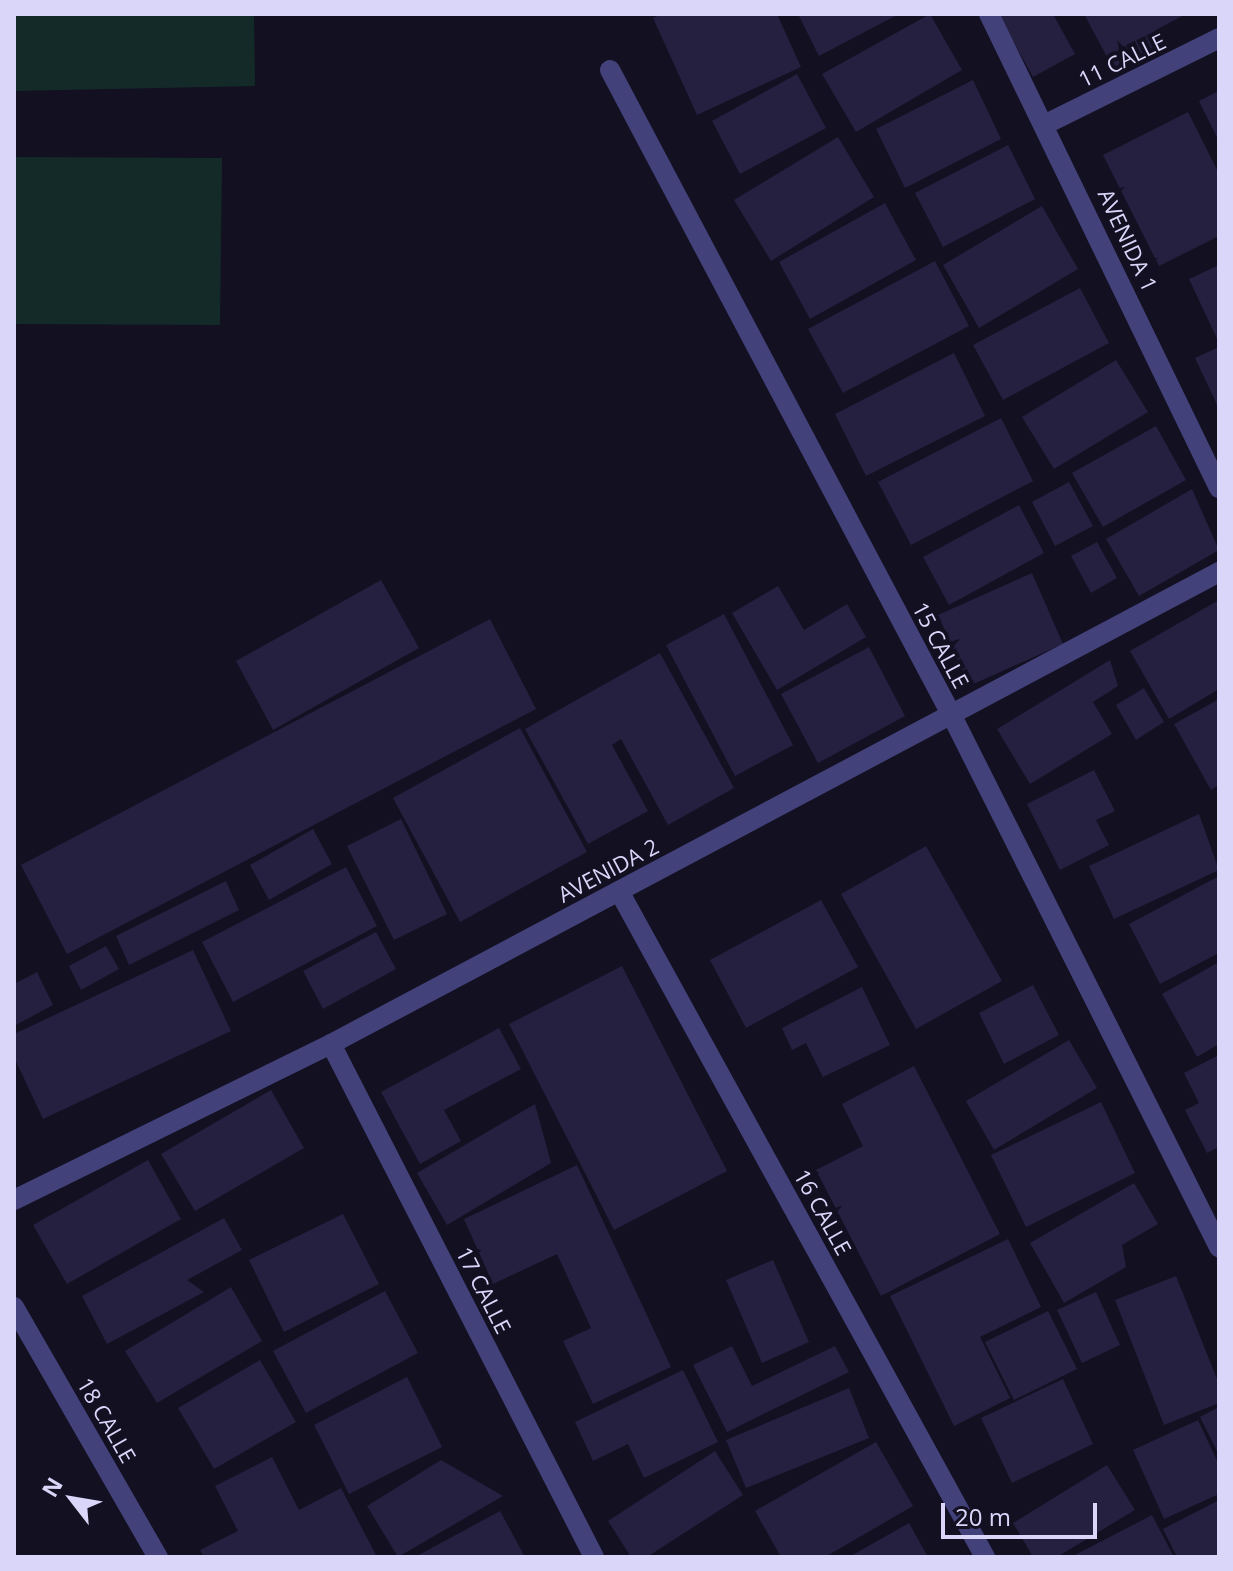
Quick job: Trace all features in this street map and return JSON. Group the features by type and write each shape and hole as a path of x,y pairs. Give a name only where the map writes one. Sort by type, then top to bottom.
{"street":[{"name":"AVENIDA 1","path":"989,14 1213,458 1219,488"},
{"name":"11 CALLE","path":"1046,124 1219,38"},
{"name":"15 CALLE","path":"610,70 951,714 1219,1247"},
{"name":"AVENIDA 2","path":"14,1200 331,1044 1219,572"},
{"name":"16 CALLE","path":"619,891 985,1557"},
{"name":"17 CALLE","path":"331,1044 594,1557"},
{"name":"18 CALLE","path":"14,1307 158,1557"}],"green space":[{"path":"14,14 254,14 255,86 14,91"},
{"path":"14,157 222,158 220,325 14,324"}],"building":[{"path":"662,14 777,14 801,67 697,115 653,18"},
{"path":"798,14 899,14 819,56"},
{"path":"930,14 962,70 856,132 822,74"},
{"path":"998,14 1053,14 1075,54 1033,77"},
{"path":"1084,14 1186,14 1156,30 1162,44 1114,70"},
{"path":"797,74 826,128 740,174 712,121"},
{"path":"973,80 1001,139 905,188 876,129"},
{"path":"1219,91 1219,141 1199,101"},
{"path":"1188,112 1219,174 1219,236 1159,266 1103,155"},
{"path":"838,137 874,197 771,261 734,200"},
{"path":"1008,145 1035,199 943,247 915,193"},
{"path":"885,203 916,260 810,319 779,262"},
{"path":"1042,206 1078,269 979,328 943,265"},
{"path":"935,261 969,326 843,393 808,329"},
{"path":"1219,265 1219,343 1189,279"},
{"path":"1080,288 1109,343 1003,400 973,345"},
{"path":"1219,347 1219,409 1195,358"},
{"path":"954,353 985,416 866,476 835,414"},
{"path":"1116,360 1148,412 1054,469 1022,417"},
{"path":"1001,418 1033,481 911,545 878,482"},
{"path":"1156,426 1186,480 1103,527 1072,473"},
{"path":"1069,482 1093,526 1055,546 1032,502"},
{"path":"1192,489 1219,550 1139,596 1106,539"},
{"path":"1019,505 1044,553 949,605 923,557"},
{"path":"1097,542 1117,578 1091,593 1071,556"},
{"path":"1032,573 1063,644 969,686 938,615"},
{"path":"381,580 419,648 273,730 236,661"},
{"path":"778,586 804,630 847,604 866,637 777,690 732,613"},
{"path":"1219,600 1219,689 1169,719 1130,651"},
{"path":"724,614 793,745 735,776 666,645"},
{"path":"490,619 536,709 67,954 21,865"},
{"path":"869,647 905,716 818,763 781,694"},
{"path":"660,653 734,788 668,825 621,739 612,745 648,811 588,844 525,729"},
{"path":"1110,660 1118,686 1093,702 1112,734 1030,784 997,729"},
{"path":"1144,688 1164,722 1136,740 1116,705"},
{"path":"1219,699 1219,785 1211,790 1174,724"},
{"path":"520,728 587,852 460,922 393,798"},
{"path":"1094,770 1115,811 1096,820 1109,845 1060,870 1027,804"},
{"path":"1199,814 1219,870 1114,919 1089,866"},
{"path":"401,819 447,914 394,940 347,846"},
{"path":"313,829 332,864 269,900 250,865"},
{"path":"926,846 1002,981 916,1029 841,894"},
{"path":"346,867 377,926 233,1002 202,942"},
{"path":"1219,876 1219,953 1160,984 1129,924"},
{"path":"226,881 239,910 129,965 116,936"},
{"path":"821,900 858,967 746,1028 710,960"},
{"path":"376,932 396,969 323,1009 303,971"},
{"path":"106,946 119,969 81,990 69,966"},
{"path":"193,950 231,1031 43,1119 14,1057 14,1034"},
{"path":"1219,962 1219,1044 1197,1057 1162,994"},
{"path":"622,966 727,1171 614,1230 509,1024"},
{"path":"37,972 53,1005 14,1026 14,984"},
{"path":"1033,985 1059,1035 1004,1064 979,1013"},
{"path":"862,987 890,1045 823,1077 806,1043 792,1050 782,1028"},
{"path":"499,1028 521,1069 444,1110 461,1141 420,1164 381,1092"},
{"path":"1069,1040 1097,1088 994,1150 966,1101"},
{"path":"1219,1055 1219,1147 1207,1153 1185,1110 1199,1103 1184,1073"},
{"path":"914,1066 1000,1234 881,1296 816,1170 863,1146 842,1104"},
{"path":"271,1090 304,1148 195,1211 161,1154"},
{"path":"1101,1102 1135,1173 1026,1227 991,1155"},
{"path":"535,1104 551,1163 447,1225 417,1173"},
{"path":"148,1160 181,1219 67,1284 33,1225"},
{"path":"577,1165 671,1367 593,1404 563,1341 591,1328 557,1254 493,1284 464,1219"},
{"path":"1134,1183 1158,1224 1122,1245 1126,1267 1064,1303 1030,1243"},
{"path":"343,1214 379,1284 284,1332 249,1260"},
{"path":"224,1218 242,1250 187,1280 204,1292 107,1344 82,1296"},
{"path":"1008,1239 1041,1307 980,1337 1010,1398 954,1426 890,1296"},
{"path":"773,1260 809,1342 762,1363 726,1280"},
{"path":"1176,1276 1219,1384 1219,1403 1164,1425 1115,1300"},
{"path":"231,1287 262,1341 157,1403 125,1351"},
{"path":"385,1291 418,1353 306,1413 273,1351"},
{"path":"1096,1292 1120,1345 1082,1363 1057,1310"},
{"path":"1048,1311 1077,1369 1014,1400 985,1342"},
{"path":"732,1346 752,1386 835,1346 849,1372 727,1432 693,1365"},
{"path":"260,1360 296,1422 214,1469 178,1408"},
{"path":"683,1370 718,1442 644,1478 628,1444 593,1461 575,1422"},
{"path":"407,1377 442,1447 349,1494 314,1425"},
{"path":"1063,1379 1093,1444 1012,1483 981,1418"},
{"path":"849,1388 869,1438 746,1488 726,1440"},
{"path":"1219,1407 1219,1455 1200,1417"},
{"path":"1198,1420 1219,1465 1219,1494 1164,1519 1133,1450"},
{"path":"876,1442 913,1506 825,1557 781,1557 755,1511"},
{"path":"715,1451 743,1495 647,1557 631,1557 608,1521"},
{"path":"272,1457 299,1510 341,1488 377,1557 204,1557 200,1550 238,1531 215,1486"},
{"path":"441,1460 503,1496 398,1557 367,1506"},
{"path":"1107,1465 1135,1510 1057,1557 1033,1557 1013,1523"},
{"path":"1219,1500 1219,1557 1177,1557 1163,1529"},
{"path":"500,1511 525,1557 415,1557"},
{"path":"1152,1515 1174,1557 1071,1557"},
{"path":"909,1523 928,1557 849,1557"}]}
